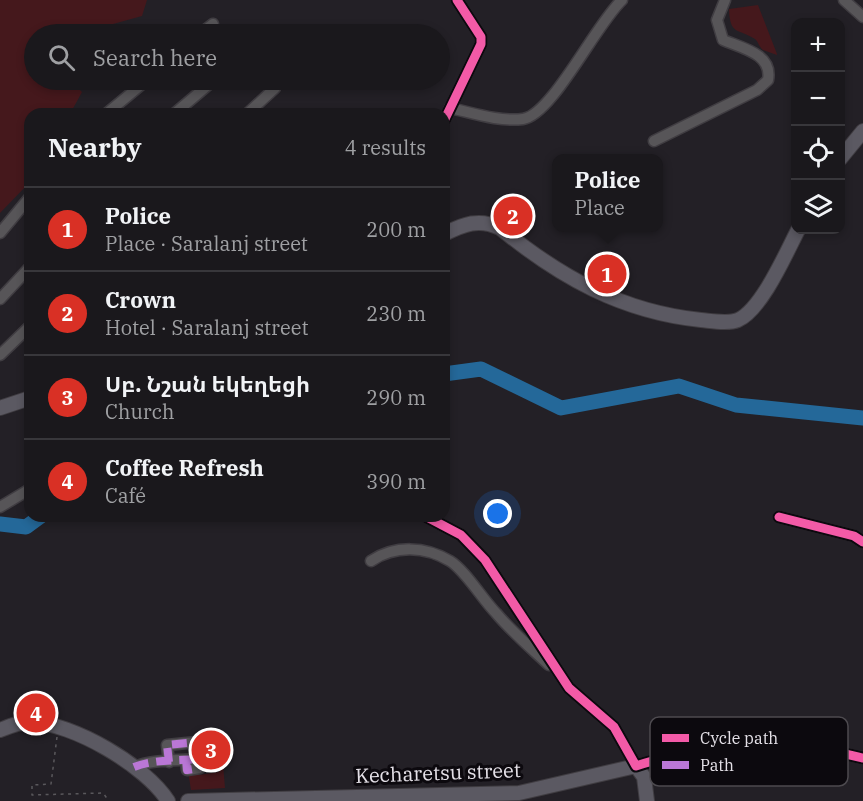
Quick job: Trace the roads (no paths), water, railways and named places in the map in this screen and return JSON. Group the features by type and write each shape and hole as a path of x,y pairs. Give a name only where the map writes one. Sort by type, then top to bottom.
{"main road":[{"path":"845,153 863,131"},
{"path":"450,232 477,221 489,222 501,228 567,277 601,295 677,317 721,321 736,321 750,312 796,234"},
{"path":"0,408 24,400"},
{"path":"0,730 29,722 58,727 123,758 160,789 168,801"},
{"path":"636,766 644,777 647,801"},
{"name":"Kecharetsu street","path":"188,801 519,797 636,766"}],"street":[{"path":"458,0 481,37 481,44 450,108 501,118 532,116 553,97 571,68 622,0"},
{"path":"654,141 758,90 768,80 768,67 756,54 723,40 717,20 725,0"},
{"path":"844,0 863,17"},
{"path":"113,108 135,90"},
{"path":"181,108 202,90"},
{"path":"253,108 273,90"},
{"path":"0,233 24,204"},
{"path":"0,299 24,273"},
{"path":"0,355 24,332"},
{"path":"0,507 24,493"},
{"path":"779,517 854,536 863,542"},
{"path":"436,522 461,535 485,560 569,688 614,727 636,766"},
{"path":"371,561 383,553 405,549 421,550 451,561 497,615 561,675"},
{"path":"134,767 143,763 169,762 198,759 197,742 167,745 169,762"},
{"name":"Kecharetsu street","path":"848,755 863,758"},
{"path":"186,760 187,770 200,768"},
{"name":"Kecharetsu street","path":"636,766 650,761"}],"waterway":[{"path":"450,373 481,369 561,408 679,386 736,405 863,418"},
{"path":"0,524 26,527 33,522"}],"place":[{"name":"Crown","path":"513,216"},
{"name":"Police","path":"607,274"},
{"name":"Coffee Refresh","path":"36,713"},
{"name":"Սբ. Նշան եկեղեցի","path":"211,750"}]}
